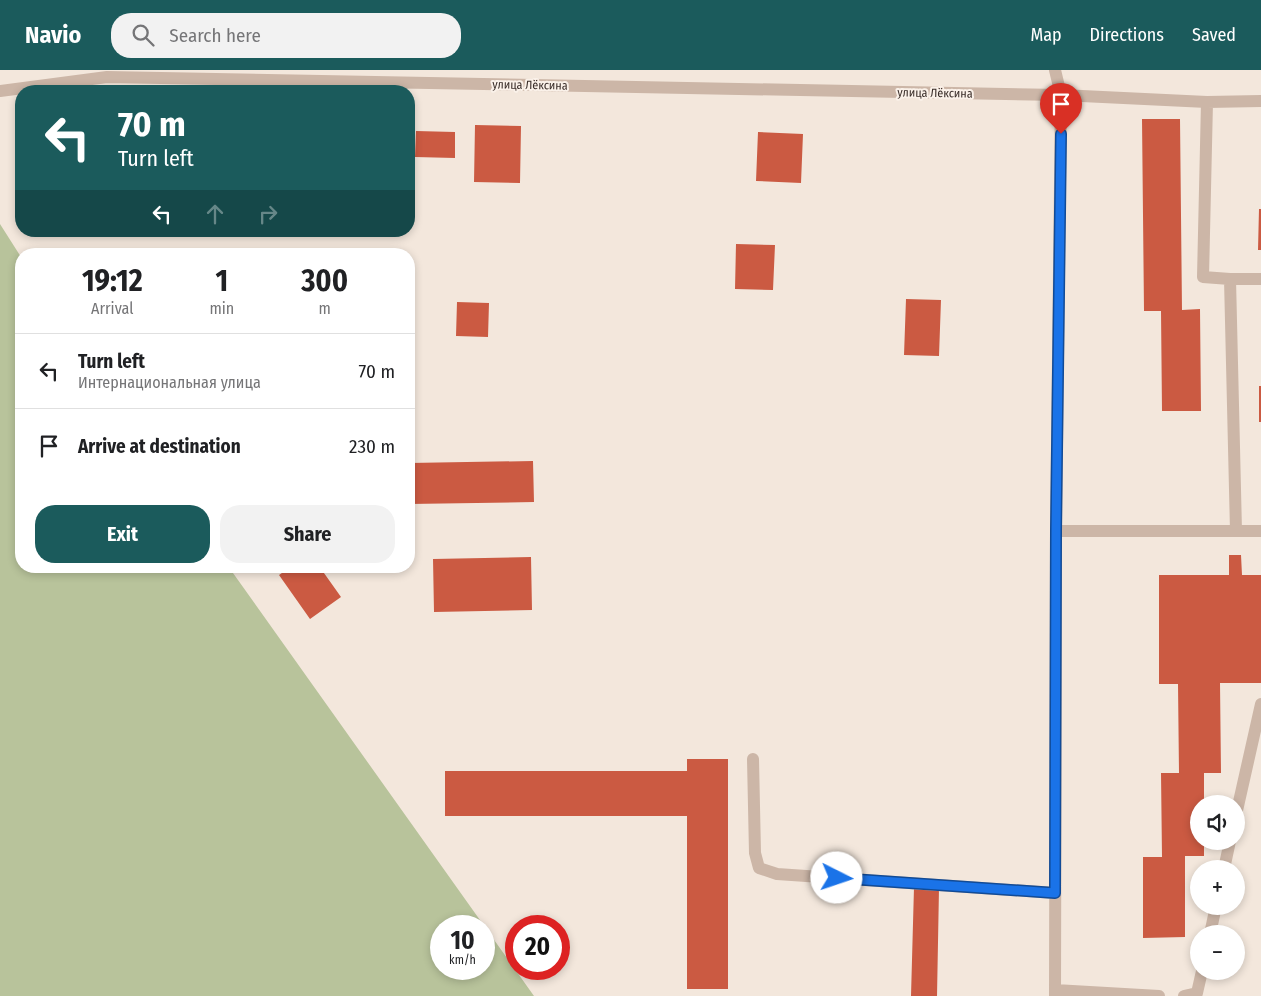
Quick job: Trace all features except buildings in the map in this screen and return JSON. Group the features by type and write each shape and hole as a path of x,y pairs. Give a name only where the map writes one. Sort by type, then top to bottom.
{"street":[{"path":"1055,70 1061,95"},
{"path":"1064,70 1061,95 1056,531 1055,993 1160,996"},
{"name":"улица Лёксина","path":"41,85 107,77 1061,95 1207,102 1261,101"},
{"name":"улица Лёксина","path":"0,90 15,88"},
{"path":"1207,102 1203,276 1230,279 1261,279"},
{"path":"1230,279 1236,531"},
{"path":"1056,531 1261,531"},
{"path":"1241,795 1261,704"},
{"path":"753,759 755,853 759,868 777,874 1055,893"},
{"path":"1184,996 1197,993 1200,980"}],"green space":[{"path":"0,224 15,248 15,573 233,573 476,915 430,915 430,980 495,980 495,941 505,955 505,980 523,980 534,996 0,996"}],"route":[{"path":"837,878 1055,893 1056,531 1061,134"}]}
